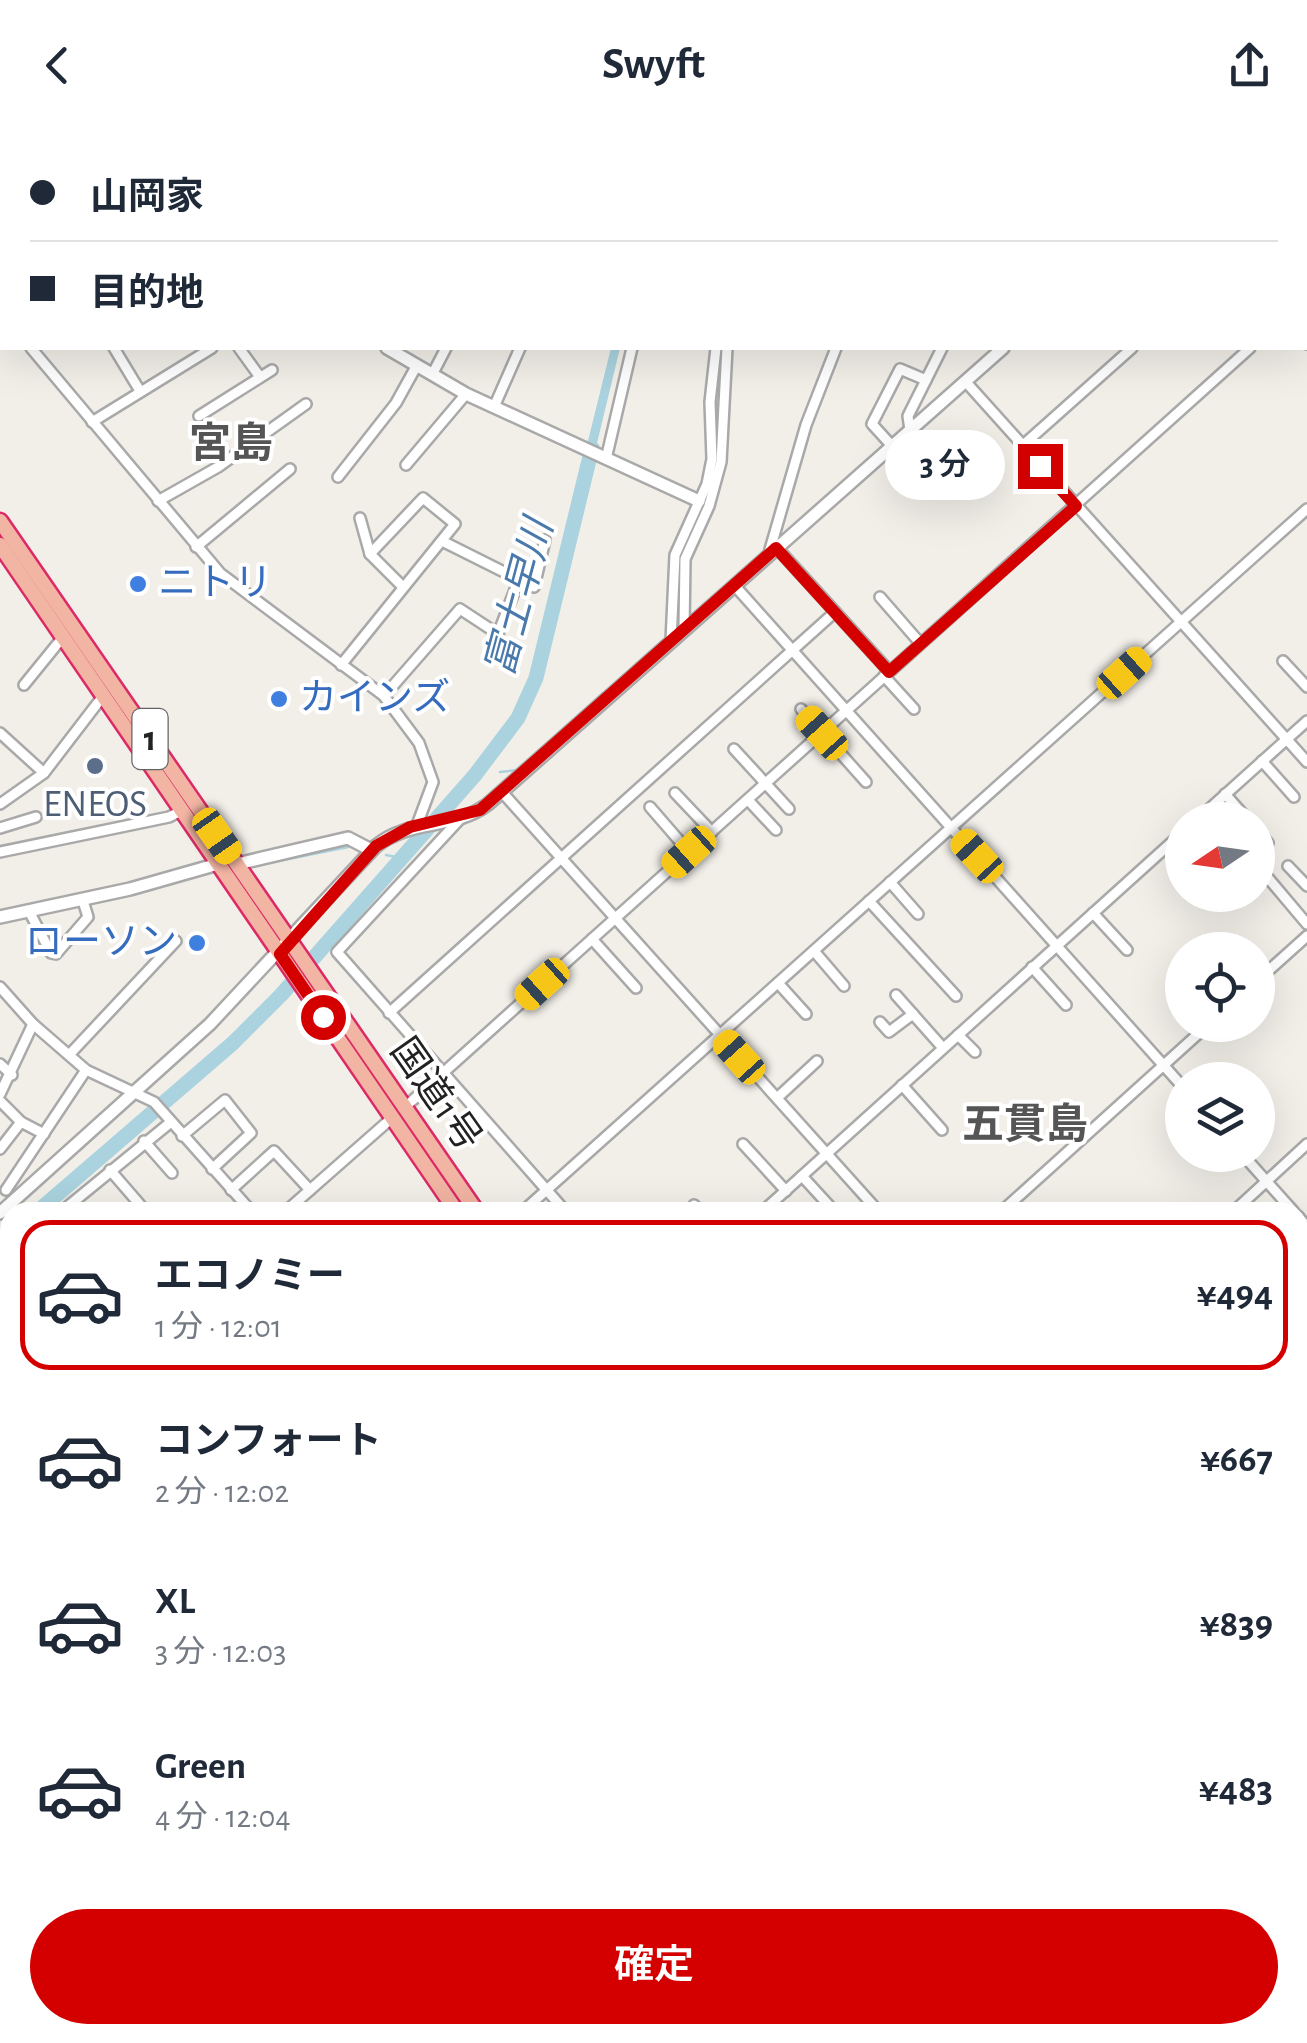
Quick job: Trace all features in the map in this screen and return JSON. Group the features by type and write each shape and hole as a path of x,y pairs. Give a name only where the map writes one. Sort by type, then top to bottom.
{"highway":[{"name":"国道1号","path":"0,521 236,864 294,962 399,1112 469,1202"},
{"name":"国道1号","path":"0,545 218,864 285,948"},
{"name":"国道1号","path":"399,1112 451,1202"}],"street":[{"path":"33,350 220,573 384,696 419,743 433,782 432,794 414,824"},
{"path":"115,350 140,392"},
{"path":"92,422 209,350"},
{"path":"240,350 260,377"},
{"path":"391,350 466,394 704,504"},
{"path":"433,373 445,350"},
{"path":"494,407 519,350"},
{"path":"605,458 632,350"},
{"path":"671,642 675,555 704,504 712,459 710,402 716,350"},
{"path":"684,630 685,559 721,462 722,372 728,350"},
{"path":"772,552 806,425 835,350"},
{"path":"910,430 908,416 941,350"},
{"path":"13,1202 142,1096 285,948 372,850 414,824 456,819 480,810 1001,350"},
{"path":"1022,446 1130,350"},
{"path":"296,1202 1248,350"},
{"path":"338,478 396,403 417,365"},
{"path":"892,446 872,424 891,384 900,369 926,380"},
{"path":"199,416 272,370"},
{"path":"965,381 1307,762"},
{"path":"406,465 466,394"},
{"path":"158,501 218,467 306,404"},
{"path":"196,547 290,469"},
{"path":"340,665 444,542 454,524 422,498 370,554"},
{"path":"534,1202 1307,509"},
{"path":"360,518 370,554 403,587"},
{"path":"444,542 518,582 537,584 544,540"},
{"path":"772,552 834,612 914,709"},
{"path":"384,696 460,609 498,634 518,582"},
{"path":"735,586 1163,1065"},
{"path":"880,598 920,643"},
{"path":"389,1012 834,612"},
{"path":"24,685 63,638"},
{"path":"1283,661 1307,688"},
{"path":"0,804 44,773 104,696"},
{"path":"801,709 866,782"},
{"path":"1217,802 1307,721"},
{"path":"0,733 44,773"},
{"path":"734,749 790,809"},
{"path":"1262,761 1294,798"},
{"path":"502,792 871,1202"},
{"path":"675,794 712,832"},
{"path":"1226,794 1233,802"},
{"path":"748,800 776,830"},
{"path":"650,808 689,852"},
{"path":"0,852 169,817 181,811"},
{"path":"0,828 36,817"},
{"path":"456,819 338,952 556,1202"},
{"path":"236,864 348,838 372,850"},
{"path":"773,1202 1165,848"},
{"path":"0,918 83,901 218,864"},
{"path":"1288,866 1307,886"},
{"path":"890,882 918,914"},
{"path":"1275,886 1307,924"},
{"path":"30,913 56,954 88,917 83,901"},
{"path":"870,901 956,996"},
{"path":"1093,913 1127,950"},
{"path":"1275,965 1307,936"},
{"path":"592,939 636,988"},
{"path":"69,1056 176,942"},
{"path":"814,950 844,986"},
{"path":"1032,967 1066,1005"},
{"path":"778,983 806,1014"},
{"path":"0,987 33,1024 86,1070 142,1096 169,1120 242,1202"},
{"path":"896,995 943,1048"},
{"path":"880,1022 889,1032 913,1014"},
{"path":"33,1024 0,1098 21,1122 44,1134"},
{"path":"958,1034 975,1052"},
{"path":"1012,1202 1189,1042"},
{"path":"777,1098 817,1060"},
{"path":"0,1064 12,1075"},
{"path":"6,1190 86,1070"},
{"path":"902,1085 942,1130"},
{"path":"182,1136 226,1100 251,1133 212,1169"},
{"path":"73,1202 169,1120"},
{"path":"0,1150 21,1122"},
{"path":"144,1140 172,1172"},
{"path":"743,1144 786,1191"},
{"path":"1244,1202 1307,1144"},
{"path":"231,1190 274,1151 310,1190"},
{"path":"110,1170 138,1202"},
{"path":"18,1172 32,1186"},
{"path":"1258,1172 1285,1202"},
{"path":"802,1176 826,1202"}],"water":[{"path":"611,350 620,350 591,468 582,465"}],"waterway":[{"path":"717,377 722,350"},
{"path":"716,385 717,452"},
{"name":"富士早川","path":"49,1202 233,1043 281,995 475,775 518,718 536,678 592,448"},
{"path":"678,565 702,510"},
{"path":"687,619 719,591"},
{"path":"614,684 662,641"},
{"path":"500,772 518,770 603,693"},
{"path":"259,865 348,847"},
{"path":"386,855 401,858"}],"place":[{"name":"ニトリ","path":"138,584"},
{"name":"カインズ","path":"279,699"},
{"name":"ENEOS","path":"95,766"},
{"name":"ローソン","path":"197,943"}],"district":[{"name":"宮島","path":"231,444"},
{"name":"五貫島","path":"1025,1125"}],"route":[{"path":"323,1017 280,954 381,842 417,824 451,820 480,810 625,686 776,548 889,672 1076,506 1040,466"}]}
